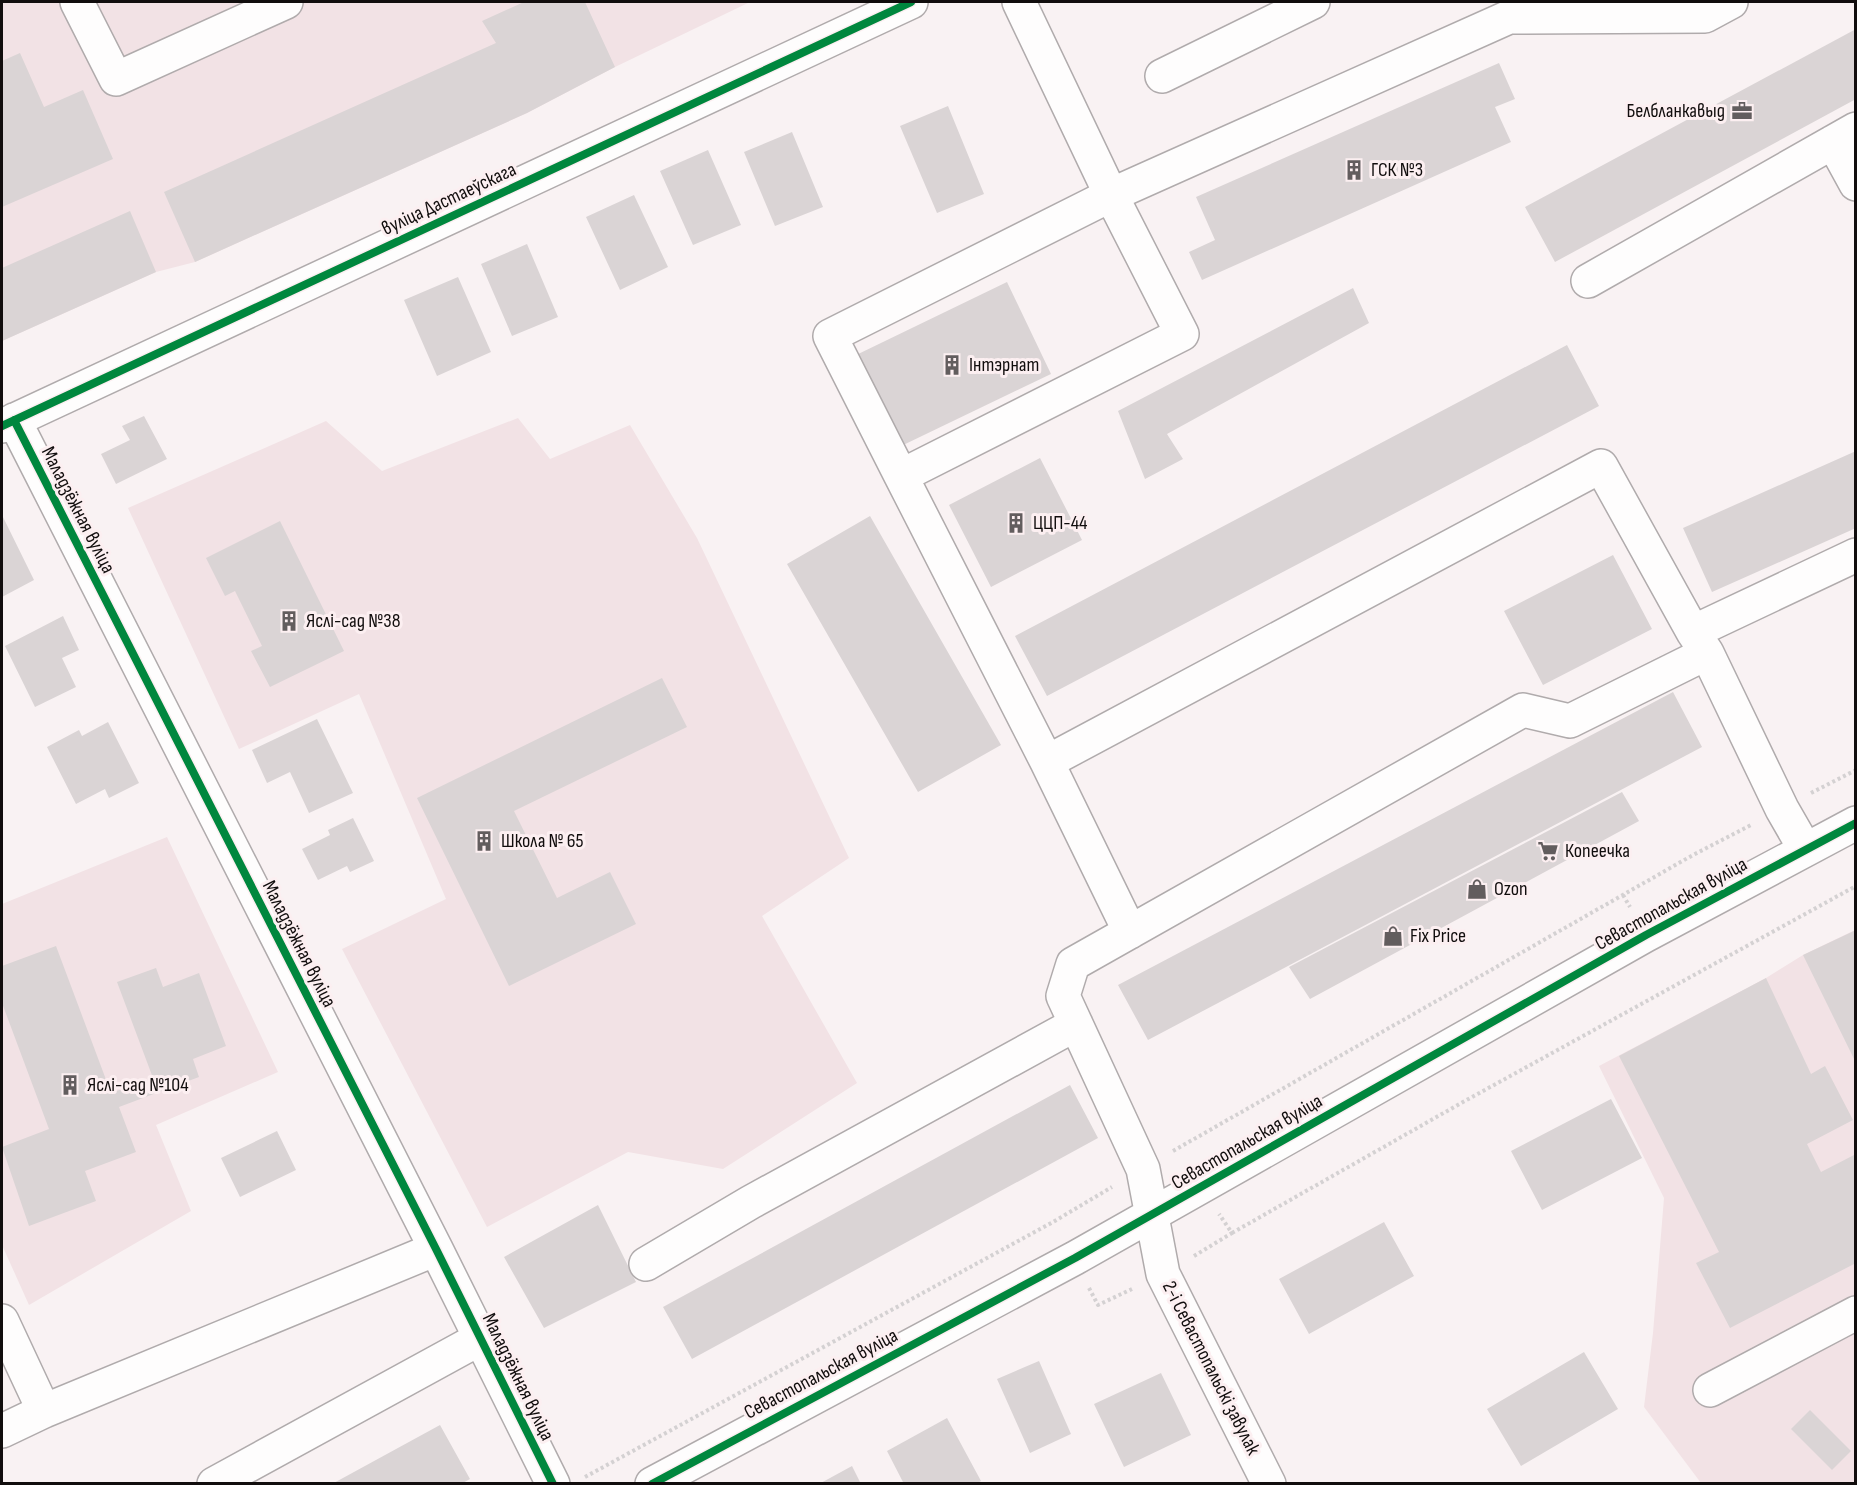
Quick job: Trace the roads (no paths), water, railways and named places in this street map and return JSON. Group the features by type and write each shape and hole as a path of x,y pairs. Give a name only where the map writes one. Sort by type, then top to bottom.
{"street":[{"path":"77,2 116,79 286,2"},
{"name":"вуліца Дастаеўскага","path":"8,423 910,2"},
{"path":"901,476 1182,334 1111,195 1019,2"},
{"path":"1162,76 1313,2"},
{"path":"1130,932 1047,762 830,336 1111,195 1505,9 1705,16 1731,2"},
{"path":"1588,281 1844,135 1856,184"},
{"name":"Маладзёжная вуліца","path":"8,423 481,1338 568,1481"},
{"path":"1047,762 1601,466 1700,642 1782,809 1805,849"},
{"name":"2-і Севастопальскі завулак","path":"1269,1484 1163,1274 1143,1169 1063,996 1072,964 1523,710 1570,721 1700,642 1856,555"},
{"name":"Севастопальская вуліца","path":"652,1484 1075,1258 1636,941 1856,823"},
{"path":"646,1264 751,1202 1076,1024"},
{"path":"2,1431 44,1411 436,1249"},
{"path":"1710,1390 1856,1312"},
{"path":"2,1321 44,1411"},
{"path":"214,1484 481,1338"}],"place":[{"name":"Белбланкавыд","path":"1742,111"},
{"name":"ГСК №3","path":"1354,170"},
{"name":"Інтэрнат","path":"952,365"},
{"name":"ЦЦП-44","path":"1016,523"},
{"name":"Яслі-сад №38","path":"289,621"},
{"name":"Школа № 65","path":"484,841"},
{"name":"Копеечка","path":"1548,851"},
{"name":"Ozon","path":"1477,889"},
{"name":"Fix Price","path":"1393,936"},
{"name":"Яслі-сад №104","path":"70,1085"}]}
